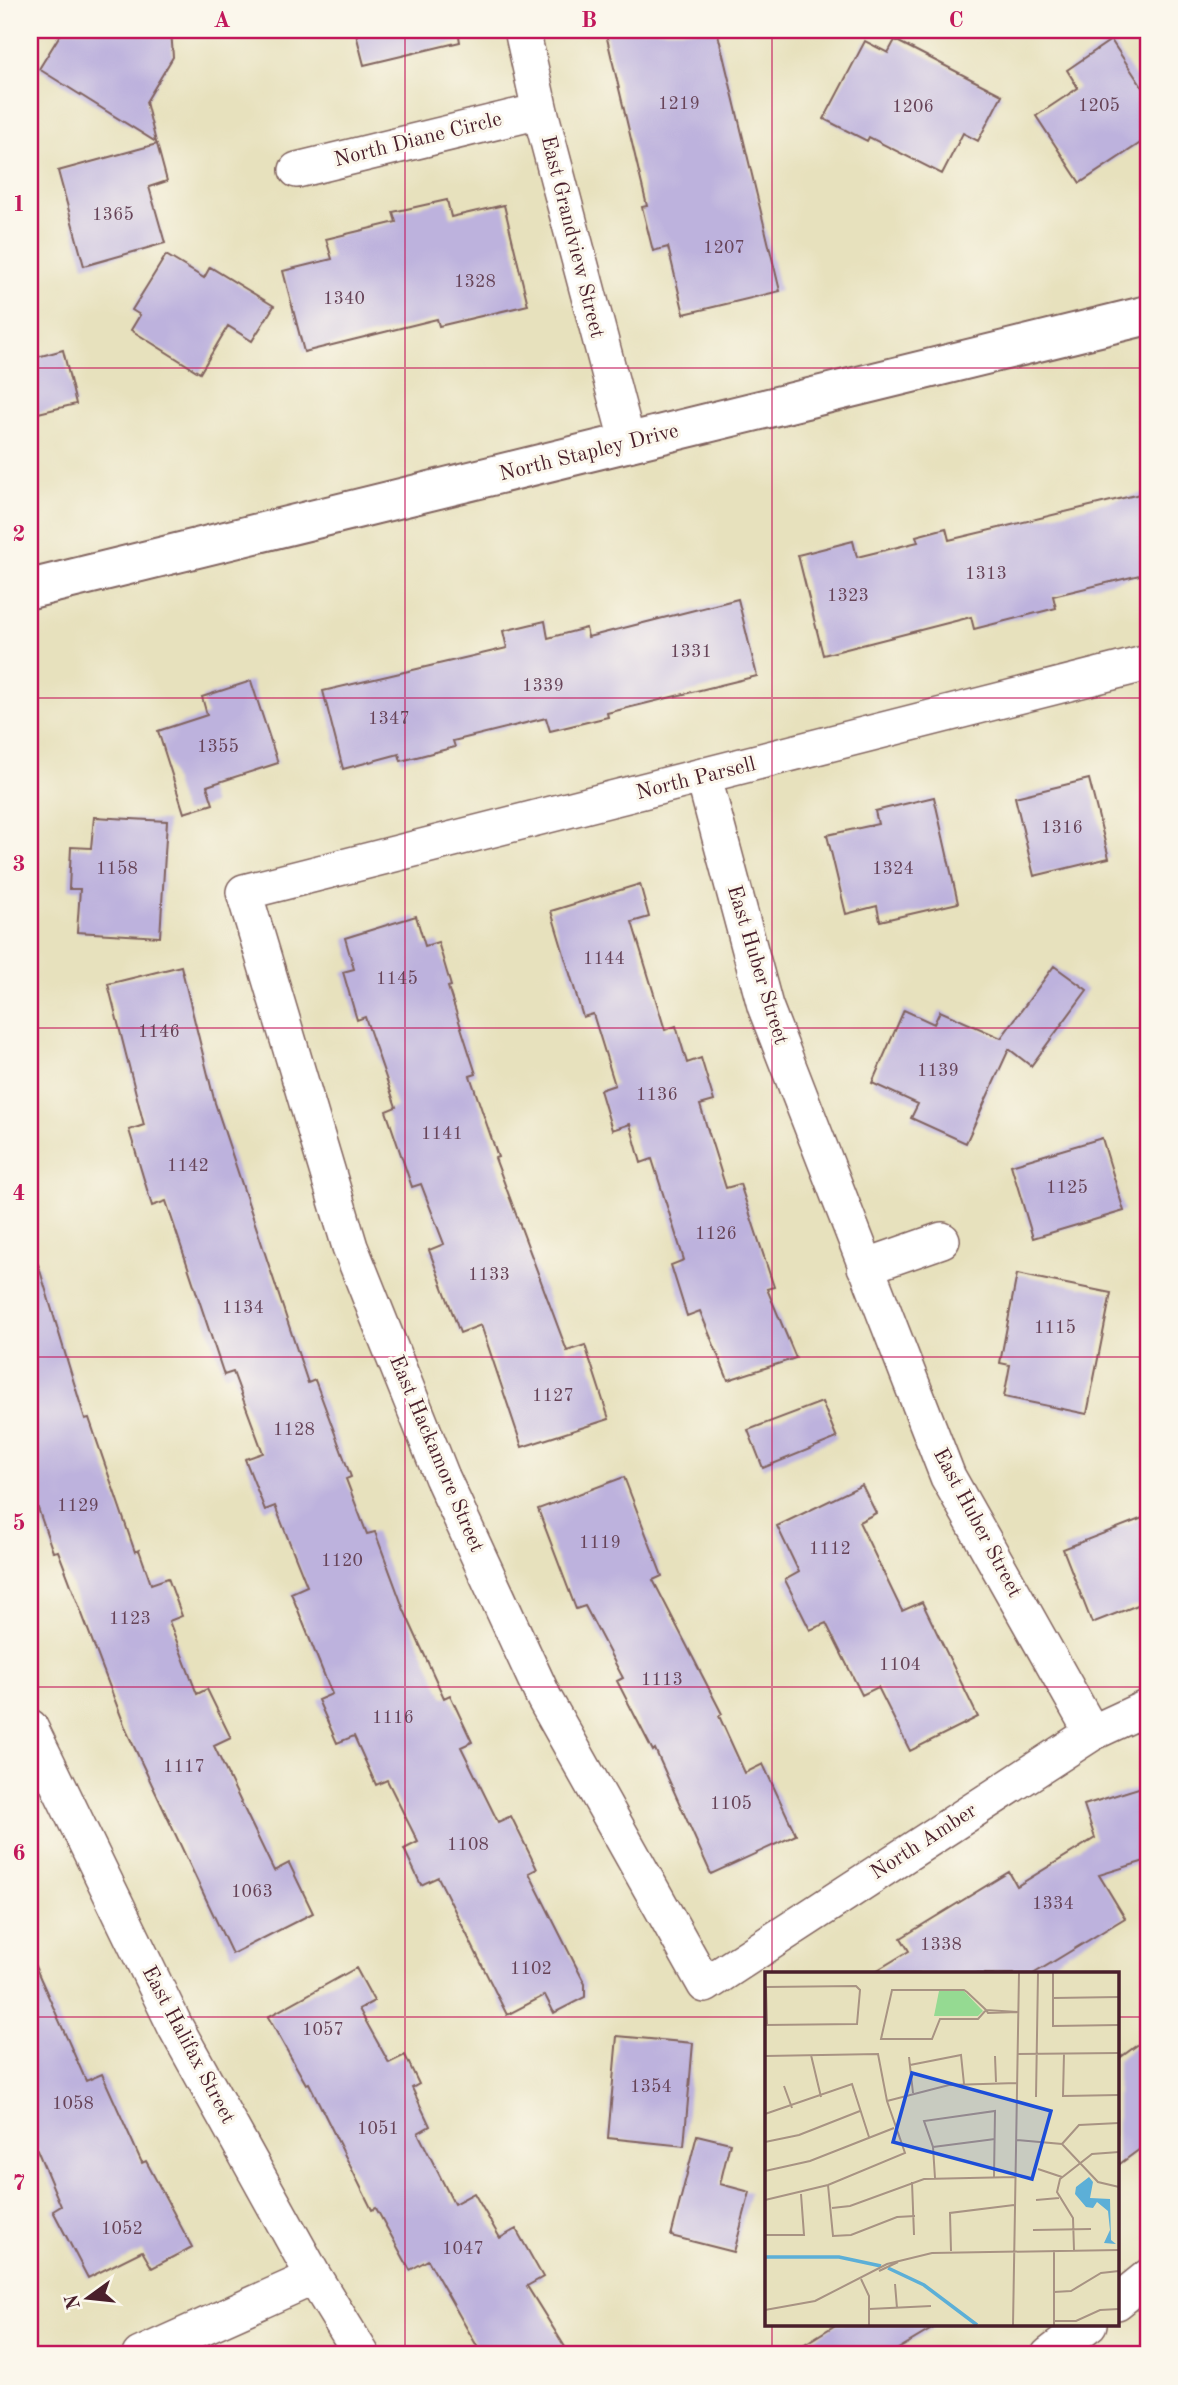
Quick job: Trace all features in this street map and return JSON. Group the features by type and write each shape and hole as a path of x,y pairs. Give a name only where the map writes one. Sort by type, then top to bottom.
{"main road":[{"name":"North Stapley Drive","path":"30,589 1148,315"}],"street":[{"name":"East Grandview Street","path":"522,30 540,111 628,444"},
{"name":"North Diane Circle","path":"297,170 540,111"},
{"name":"North Parsell","path":"244,892 704,778 1148,663"},
{"name":"East Huber Street","path":"704,778 765,1006 948,1477 1092,1733"},
{"name":"East Hackamore Street","path":"244,892 350,1247 442,1477 544,1698 705,1985"},
{"path":"865,1267 942,1240"},
{"name":"North Amber","path":"705,1985 1092,1733 1148,1707"},
{"name":"East Halifax Street","path":"30,1727 176,2028 314,2277 362,2355"},
{"path":"140,2355 314,2277"},
{"path":"1118,2301 1148,2277"},
{"path":"1049,2355 1086,2326"}],"building":[{"path":"63,30 171,30 173,57 146,102 156,142 39,69"},
{"path":"355,30 458,30 460,42 364,65"},
{"path":"605,30 717,30 780,291 684,314 668,247 653,251 642,207 647,206"},
{"path":"895,40 1002,95 978,141 963,133 942,174 869,137 867,141 824,119 865,41 888,53"},
{"path":"1111,40 1148,96 1148,138 1080,183 1036,116 1078,88 1067,70"},
{"path":"157,144 167,181 149,187 165,243 84,266 58,171"},
{"path":"447,200 451,217 504,205 528,305 439,326 437,319 304,352 283,271 332,259 326,239 396,222 393,212"},
{"path":"166,255 204,278 210,267 274,306 252,341 228,326 200,373 131,330 140,315 132,310"},
{"path":"63,350 76,404 30,415 30,359"},
{"path":"1148,492 1148,573 1053,596 1056,608 974,629 971,617 823,655 798,555 853,541 857,557 918,542 916,536 946,528 949,540"},
{"path":"738,599 757,676 607,713 608,717 550,731 546,718 453,741 455,747 401,761 399,754 343,769 323,691 507,648 503,631 545,621 548,638 586,628 588,637"},
{"path":"251,681 278,763 207,786 213,804 184,813 158,731 207,715 202,697"},
{"path":"1089,779 1109,858 1034,876 1015,797"},
{"path":"934,797 958,903 880,921 877,906 846,914 827,835 878,824 875,811"},
{"path":"94,817 167,821 160,937 77,932 80,889 69,889 71,847 91,848"},
{"path":"640,884 649,917 632,922 665,1030 676,1026 687,1063 701,1058 714,1101 700,1105 726,1188 740,1184 774,1287 767,1289 796,1358 728,1380 700,1311 687,1316 671,1265 684,1260 652,1159 641,1163 630,1124 612,1130 600,1090 615,1085 593,1014 583,1017 551,911"},
{"path":"416,916 425,946 438,942 451,986 448,987 476,1074 470,1076 498,1157 495,1158 567,1351 585,1345 609,1419 522,1447 481,1325 460,1333 429,1250 444,1244 421,1184 412,1187 386,1111 396,1107 365,1017 357,1020 343,972 354,969 345,938"},
{"path":"181,966 215,1103 308,1383 315,1380 351,1477 346,1479 367,1534 375,1532 404,1610 444,1698 450,1695 472,1742 461,1747 498,1822 511,1816 537,1869 529,1873 585,1984 585,1997 554,2013 545,1995 507,2015 438,1877 421,1885 404,1849 418,1842 387,1780 376,1785 354,1736 337,1743 318,1700 332,1694 291,1593 307,1586 275,1506 265,1510 245,1459 263,1453 233,1372 224,1375 166,1201 152,1206 129,1130 144,1125 108,984"},
{"path":"1054,966 1087,990 1031,1066 1009,1049 966,1143 911,1118 918,1104 872,1083 904,1010 934,1024 940,1011 1001,1038"},
{"path":"1102,1138 1124,1211 1033,1238 1011,1165"},
{"path":"38,1264 85,1419 89,1418 135,1552 139,1550 151,1584 168,1578 182,1616 169,1621 197,1694 207,1689 231,1738 214,1746 274,1871 289,1863 313,1913 232,1954 127,1732 58,1551 53,1552 30,1485 30,1266"},
{"path":"1017,1274 1111,1293 1087,1414 1004,1397 1010,1365 1000,1363"},
{"path":"822,1402 837,1438 763,1468 748,1430"},
{"path":"624,1477 662,1576 653,1580 722,1714 719,1716 745,1773 763,1764 796,1835 711,1874 655,1749 653,1751 617,1681 623,1678 585,1606 576,1609 538,1509"},
{"path":"862,1485 876,1513 859,1522 902,1611 922,1602 978,1717 910,1751 878,1687 862,1695 826,1623 810,1630 785,1580 799,1572 777,1526"},
{"path":"1148,1516 1148,1601 1092,1623 1063,1549"},
{"path":"1148,1785 1148,1860 1099,1875 1125,1918 1036,1972 874,1972 909,1951 901,1938 1009,1872 1017,1886 1095,1838 1084,1805"},
{"path":"30,1955 86,2081 102,2074 142,2163 146,2161 192,2247 152,2268 142,2251 88,2278 53,2211 61,2206 30,2133"},
{"path":"356,1968 374,2001 359,2009 389,2063 405,2055 419,2084 412,2088 430,2126 418,2133 454,2204 474,2193 500,2238 516,2229 543,2277 527,2286 570,2355 482,2355 428,2260 410,2270 376,2208 372,2210 309,2083 306,2084 268,2017"},
{"path":"617,2036 693,2043 684,2146 608,2138"},
{"path":"1148,2037 1148,2143 1118,2165 1118,2059"},
{"path":"697,2135 730,2143 720,2184 750,2192 734,2252 671,2236"},
{"path":"834,2326 937,2326 888,2355 787,2355"}]}
